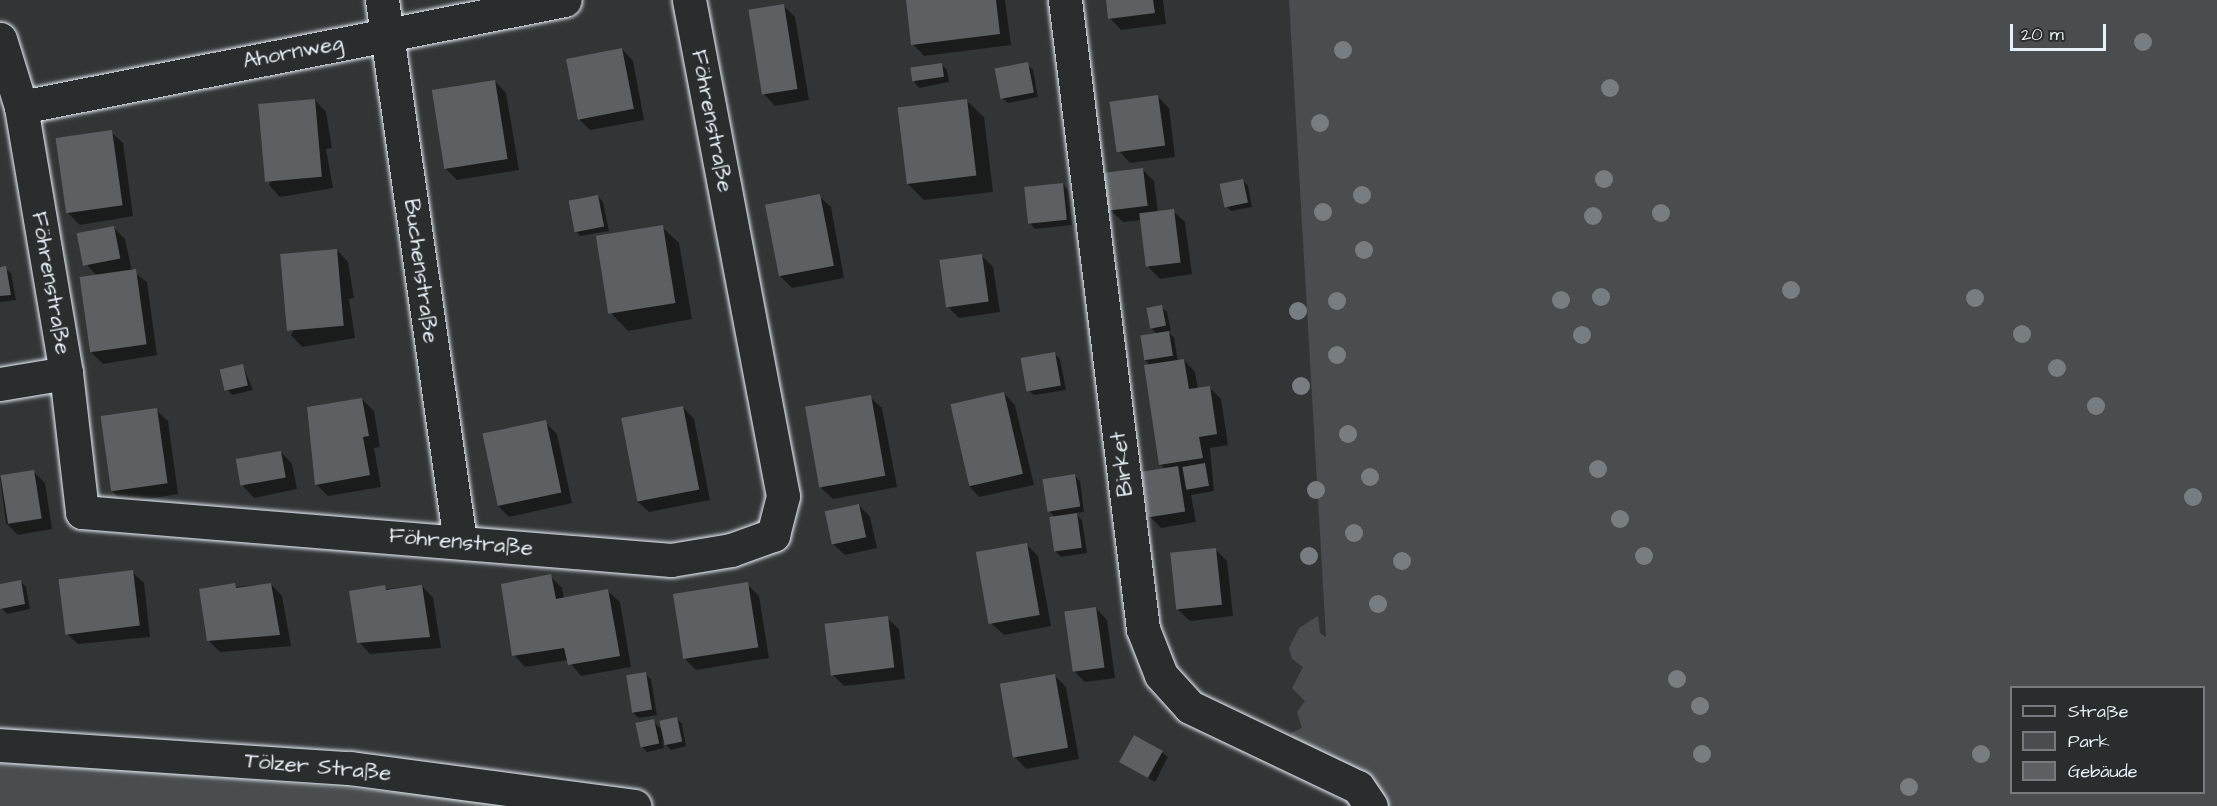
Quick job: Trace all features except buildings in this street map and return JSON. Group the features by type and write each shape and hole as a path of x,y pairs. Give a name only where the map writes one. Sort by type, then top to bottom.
{"street":[{"name":"Buchenstraße","path":"382,0 460,541"},
{"name":"Ahornweg","path":"21,107 386,33 565,0"},
{"name":"Föhrenstraße","path":"0,39 21,107 66,373 82,513 460,541 671,560 731,550 772,535 783,496 689,0"},
{"name":"Birket","path":"1065,0 1143,629 1161,675 1190,707 1358,788 1371,806"},
{"path":"0,384 66,373"},
{"name":"Tölzer Straße","path":"0,745 350,768 634,806"}],"green space":[{"path":"1289,0 2217,0 2217,806 1360,806 1296,748 1291,733 1302,728 1297,712 1305,701 1292,688 1303,667 1292,659 1289,648 1299,628 1318,616 1320,633 1326,637"},
{"path":"0,763 98,767 449,797 507,806 0,806"}]}
